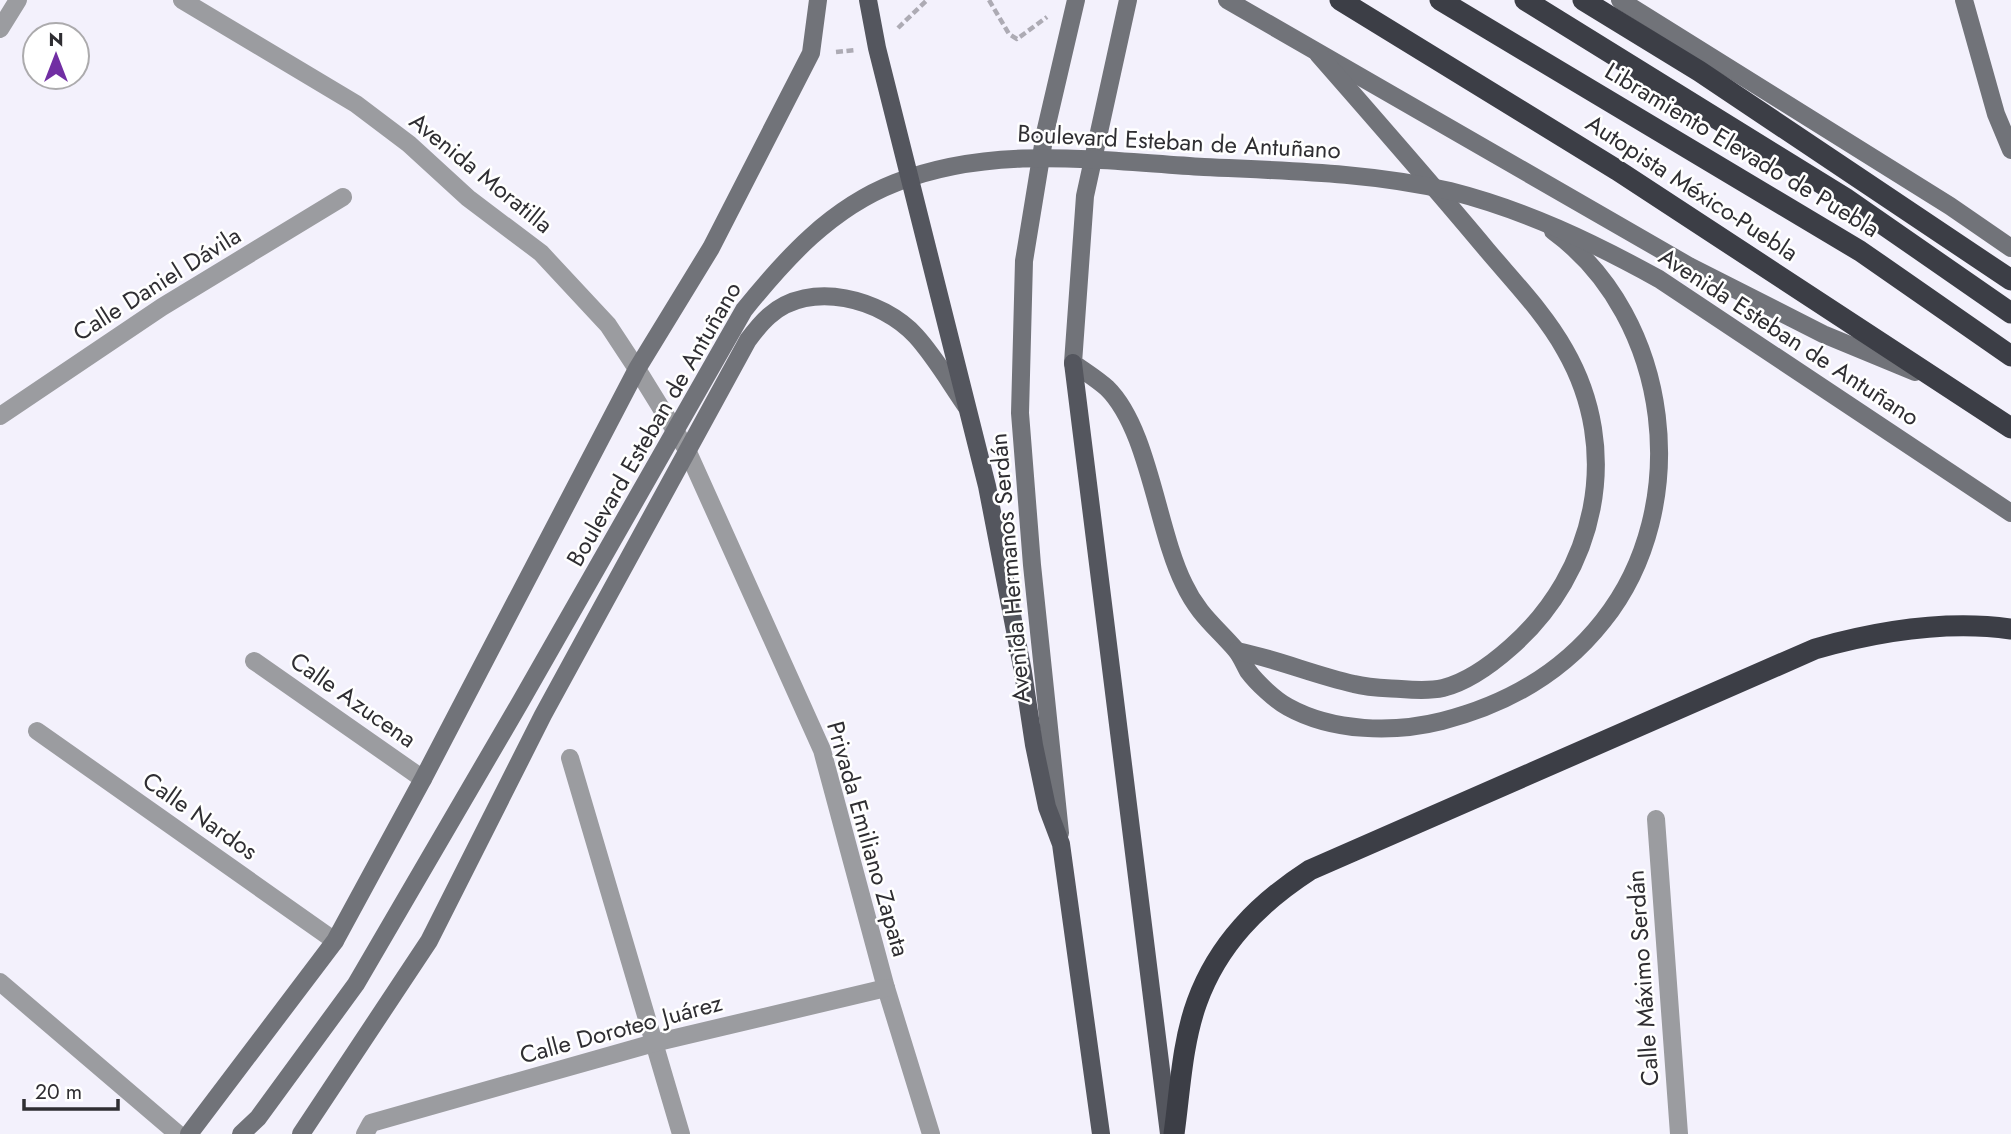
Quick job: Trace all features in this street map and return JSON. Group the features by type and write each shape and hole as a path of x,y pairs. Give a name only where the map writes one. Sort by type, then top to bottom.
{"highway":[{"name":"Autopista México-Puebla","path":"1340,0 1617,170 2011,428"},
{"name":"Libramiento Elevado de Puebla","path":"1440,0 1860,251 2011,356"},
{"name":"Libramiento Elevado de Puebla","path":"1525,0 1845,198 2011,313"},
{"path":"1583,0 1699,71 2011,280"},
{"path":"1172,1134 1191,1025 1197,1003 1216,961 1230,940 1263,904 1310,870 1815,649 1887,632 1924,627 2011,629"}],"main road":[{"path":"868,0 877,48 969,410 1023,672 1046,807 1061,844"},
{"path":"1073,363 1172,1134"},
{"name":"Avenida Hermanos Serdán","path":"1061,844 1101,1134"}],"street":[{"path":"0,29 18,0"},
{"name":"Avenida Moratilla","path":"181,0 356,104 409,144 468,198 541,253 608,325 687,450"},
{"name":"Boulevard Esteban de Antuñano","path":"189,1134 335,941 638,369 711,248 811,53 818,0"},
{"name":"Avenida Hermanos Serdán","path":"1061,844 1032,565 1020,413 1024,261 1045,134 1076,0"},
{"path":"1227,0 1744,296 1836,339 1947,385"},
{"path":"1620,0 1950,206 2011,248"},
{"path":"1964,0 1996,114 2011,150"},
{"path":"1127,1 1085,195 1073,363 1108,390 1126,417 1141,452 1170,549 1196,608 1237,651 1250,673 1287,707 1342,724 1400,728 1458,717 1514,695 1564,662 1586,642 1623,592 1648,533 1655,501 1659,469 1657,417 1650,376 1640,346 1607,286 1586,260 1561,236 1533,216"},
{"path":"1237,651 1263,656 1357,685 1415,690 1444,688 1503,654 1528,632 1550,607 1568,578 1582,547 1596,481 1590,414 1580,381 1566,351 1547,322 1432,184 1318,54"},
{"name":"Boulevard Esteban de Antuñano","path":"242,1134 258,1118 356,984 515,713 744,310 782,263 824,223 894,183 947,166 1019,157 1363,175 1450,191 1533,216"},
{"name":"Calle Daniel Dávila","path":"0,416 162,307 343,197"},
{"name":"Avenida Esteban de Antuñano","path":"1533,216 1597,245 1659,279 2011,513"},
{"path":"301,1134 429,941 543,715 687,450 748,340 770,314 807,299 847,298 867,302 885,311 917,337 969,410"},
{"name":"Privada Emiliano Zapata","path":"687,450 822,750 886,988 931,1134"},
{"name":"Calle Azucena","path":"254,661 423,779"},
{"name":"Calle Nardos","path":"37,731 335,941"},
{"path":"570,758 681,1134"},
{"name":"Calle Máximo Serdán","path":"1656,819 1679,1134"},
{"path":"0,982 178,1134"},
{"name":"Calle Doroteo Juárez","path":"368,1128 654,1043 886,988"}],"path":[{"path":"989,0 1009,34 1017,39 1065,4 1076,0"}]}
